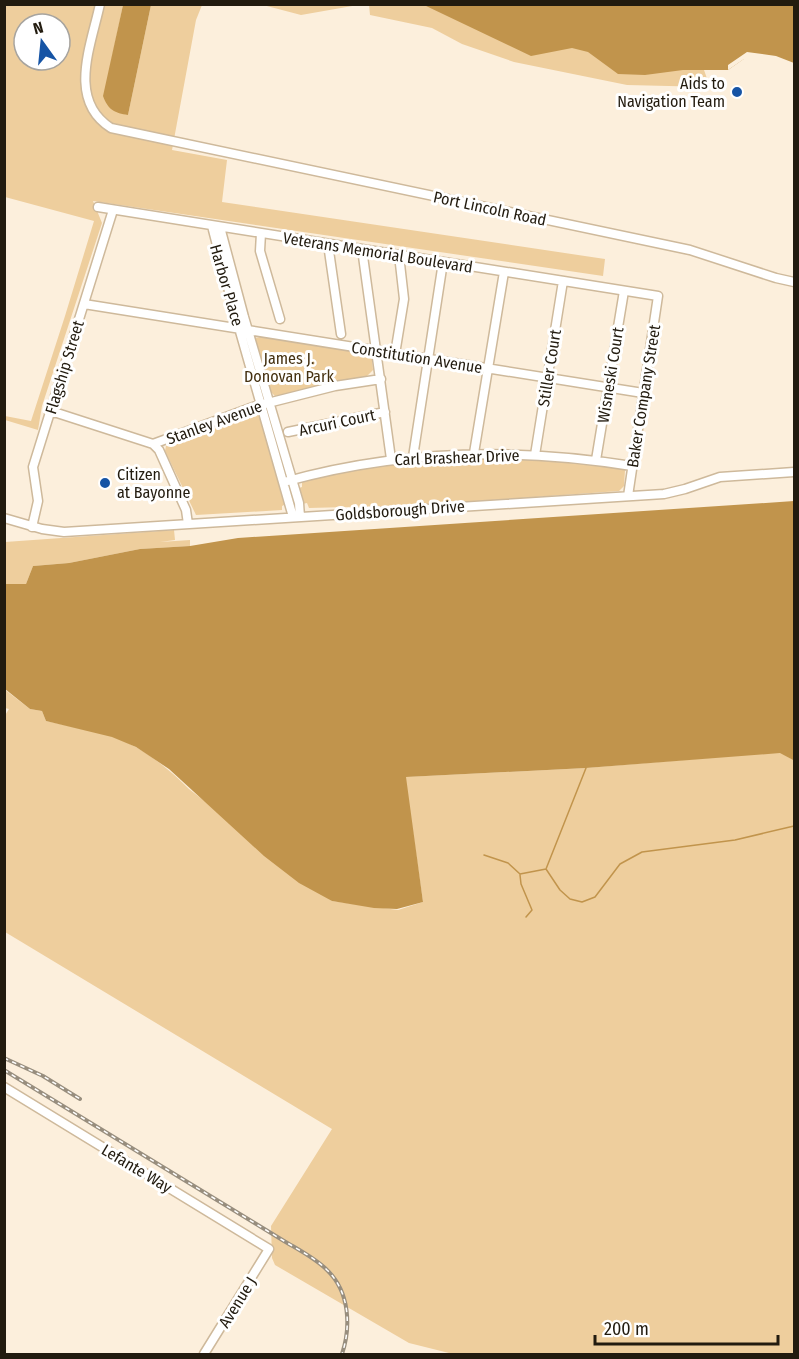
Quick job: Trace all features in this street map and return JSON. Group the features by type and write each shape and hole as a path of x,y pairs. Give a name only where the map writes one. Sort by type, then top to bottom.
{"street":[{"name":"Port Lincoln Road","path":"100,4 85,89 86,98 94,114 111,128 690,250 795,282"},
{"name":"Veterans Memorial Boulevard","path":"98,207 658,296"},
{"name":"Flagship Street","path":"32,526 38,501 33,467 113,210"},
{"name":"Harbor Place","path":"216,226 288,481 296,517"},
{"path":"261,233 260,251 280,319"},
{"path":"328,244 341,334"},
{"path":"362,249 391,459"},
{"path":"395,354 404,298 399,255"},
{"path":"413,457 443,262"},
{"path":"474,453 504,272"},
{"name":"Stiller Court","path":"535,454 563,281"},
{"name":"Wisneski Court","path":"596,460 624,291"},
{"name":"Baker Company Street","path":"628,496 658,296"},
{"name":"Constitution Avenue","path":"84,304 643,393"},
{"name":"Stanley Avenue","path":"49,413 57,413 153,444 204,423 265,403 335,386 381,379"},
{"name":"Arcuri Court","path":"288,432 385,412"},
{"path":"153,444 159,450 186,510 188,524"},
{"name":"Carl Brashear Drive","path":"288,481 391,459 474,453 535,454 633,466"},
{"name":"Goldsborough Drive","path":"4,518 64,532 628,496 675,492 720,477 795,472"},
{"name":"Lefante Way","path":"4,1087 269,1249"},
{"name":"Avenue J","path":"204,1354 269,1249"}],"green space":[{"path":"4,5 123,5 104,96 128,115 151,5 202,5 196,20 172,150 227,160 222,202 605,259 603,276 93,201 102,223 42,406 38,430 5,420 5,416 31,421 94,221 5,197"},
{"path":"263,5 358,5 301,15"},
{"path":"369,5 485,5 747,52 728,70 704,70 710,87 627,85 514,62 462,44 432,28 370,15"},
{"name":"James J. Donovan Park","path":"256,338 364,353 372,359 373,370 360,379 275,396 270,391 256,342"},
{"path":"259,412 286,504 282,506 282,510 196,515 165,451 166,446 216,424"},
{"path":"484,458 560,461 622,468 625,470 624,486 619,491 423,505 309,508 307,503 302,504 299,488 302,487 302,482 367,466 414,460"},
{"path":"174,530 175,540 160,542 190,540 190,546 140,549 69,563 33,566 26,584 5,584 5,542"},
{"path":"4,689 30,709 42,711 46,721 111,736 143,751 332,901 398,910 423,902 405,777 586,768 780,752 793,760 794,1354 453,1354 409,1343 275,1265 272,1258 271,1226 332,1129 5,932 4,717 9,709 5,708"}],"shaded area":[{"path":"123,5 151,5 128,115 112,110 103,96"},
{"path":"424,5 794,5 794,65 748,56 728,70 683,70 645,75 618,74 588,52 572,48 531,56"},
{"path":"794,501 794,765 793,760 780,753 586,768 406,777 423,902 397,909 374,908 332,901 299,883 264,856 169,769 136,747 112,737 46,721 42,711 30,709 5,689 5,584 26,584 33,566 69,563 140,549 190,546 238,538"}],"pier":[{"path":"747,52 776,56 794,63 794,68 744,59 728,70 728,65"}],"waterway":[{"path":"586,768 546,869 560,890 570,899 582,902 595,897 620,864 642,852 735,840 794,826"},
{"path":"484,855 508,863 520,874 546,869"},
{"path":"520,875 521,884 532,910 526,917"}],"railway":[{"path":"4,1058 43,1076 80,1099"},
{"path":"4,1070 307,1254 327,1270 340,1289 346,1310 347,1333 342,1354"}],"place":[{"name":"Aids to Navigation Team","path":"737,92"},
{"name":"Citizen at Bayonne","path":"105,483"}]}
